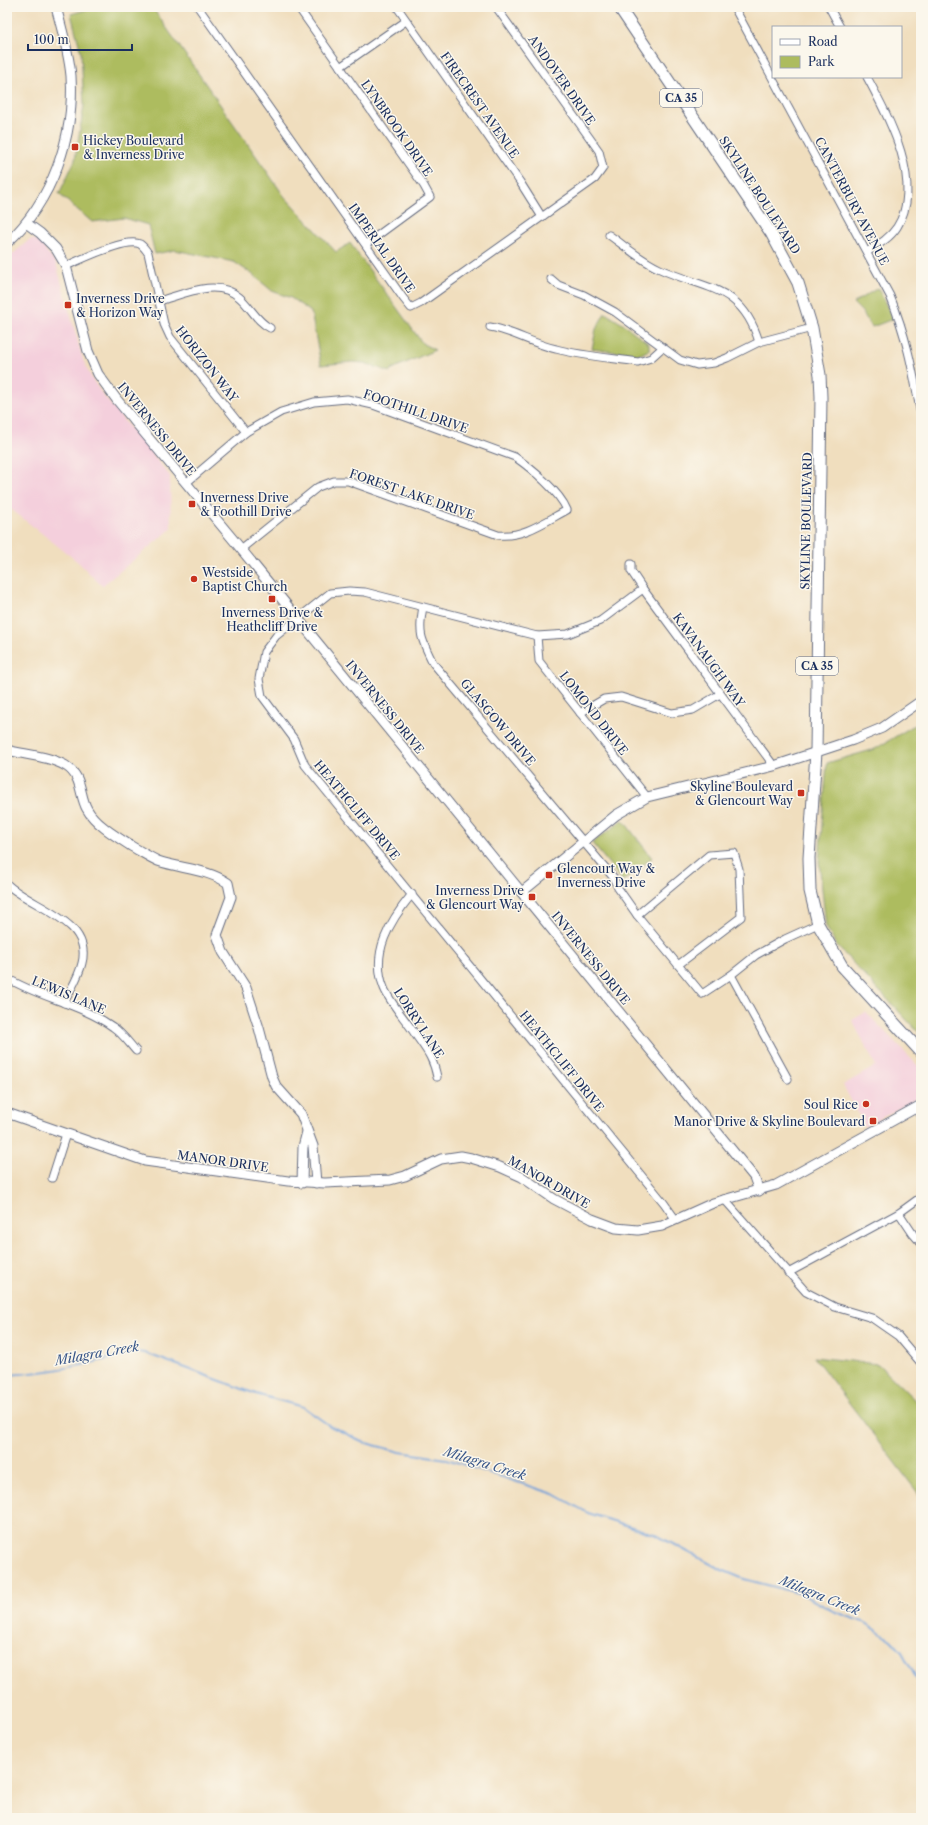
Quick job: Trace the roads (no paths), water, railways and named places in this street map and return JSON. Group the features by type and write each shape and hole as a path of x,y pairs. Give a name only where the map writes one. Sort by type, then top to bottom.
{"main road":[{"name":"SKYLINE BOULEVARD","path":"620,7 776,241 798,283 812,328 819,369 821,397 816,752 809,881 813,908 818,924 834,953 853,979 921,1052"}],"street":[{"path":"7,243 26,223 37,207 54,175 65,142 68,124 71,75 65,40 56,7"},
{"name":"IMPERIAL DRIVE","path":"198,7 411,308 421,303 595,179 602,168"},
{"name":"LYNBROOK DRIVE","path":"298,7 424,186 430,197 366,244"},
{"name":"FIRECREST AVENUE","path":"397,7 520,182 542,217"},
{"name":"ANDOVER DRIVE","path":"496,7 599,151 602,168"},
{"name":"CANTERBURY AVENUE","path":"734,7 772,77"},
{"path":"829,7 839,26"},
{"path":"340,66 406,21"},
{"name":"CANTERBURY AVENUE","path":"773,78 890,296 908,344 921,416"},
{"path":"867,252 886,239 897,227 906,203 907,187 903,164 889,119 868,78"},
{"name":"INVERNESS DRIVE","path":"26,223 40,233 56,249 66,266 88,351 98,374 117,400 241,549 754,1177 759,1191"},
{"path":"609,235 659,268 713,288 734,300 753,323 759,342"},
{"name":"HORIZON WAY","path":"66,266 108,249 132,242 140,244 148,253 164,324 170,337 246,432"},
{"path":"551,279 558,286 584,295 615,312 680,360 697,365 714,363 728,358 759,342 812,328"},
{"path":"159,301 211,288 229,291 240,298 261,324 270,328"},
{"path":"490,327 504,330 530,341 557,349 638,362 651,358 662,348"},
{"name":"FOOTHILL DRIVE","path":"186,483 246,432 281,412 314,402 347,399 373,405 515,457 562,499 567,510"},
{"name":"FOREST LAKE DRIVE","path":"241,549 318,487 334,481 348,481 503,536 520,534 567,510"},
{"name":"KAVANAUGH WAY","path":"631,564 632,571 643,589 774,766"},
{"name":"HEATHCLIFF DRIVE","path":"643,589 600,621 568,634 537,636 365,592 349,591 330,593 296,618 276,636 264,652 259,679 262,696 294,739 304,765 412,894 664,1203 676,1220"},
{"name":"GLASGOW DRIVE","path":"423,606 419,628 423,644 433,662 614,877 618,888 637,915 702,994 731,975"},
{"name":"LOMOND DRIVE","path":"537,636 540,661 647,797"},
{"path":"580,713 604,699 621,697 672,713 693,710 720,694"},
{"path":"522,892 616,815 647,797 774,766 853,740 882,728 921,701"},
{"path":"7,750 55,760 67,767 76,777 82,789 87,809 112,833 132,846 158,860 216,875 228,883 231,897 217,935 223,952 246,988 276,1086 301,1114 313,1146 316,1183"},
{"path":"637,915 709,855 734,853 738,869 741,917 678,965"},
{"path":"7,884 64,920 76,933 80,940 83,947 82,963 64,1003"},
{"name":"LORRY LANE","path":"412,894 396,914 385,934 380,955 380,972 384,989 434,1062 437,1076"},
{"path":"788,1079 731,975 756,955 785,939 818,924"},
{"name":"LEWIS LANE","path":"7,978 20,986 99,1018 114,1028 136,1051"},
{"name":"MANOR DRIVE","path":"7,1113 145,1161 302,1182 316,1183 390,1180 405,1176 442,1159 461,1156 483,1160 511,1172 579,1214 616,1228 627,1230 650,1229 676,1220 724,1199 759,1191 776,1185 920,1109"},
{"path":"302,1182 303,1147 307,1132"},
{"path":"52,1178 66,1134"},
{"path":"788,1273 899,1213 921,1197"},
{"path":"724,1199 806,1292 835,1307 872,1318 898,1336 921,1363"},
{"path":"899,1213 921,1243"}],"waterway":[{"name":"Milagra Creek","path":"7,1375 56,1370 136,1352 145,1353 256,1394 303,1407 330,1426 366,1443 400,1452 447,1459 554,1494 588,1513 654,1534 722,1570 744,1579 802,1594 833,1611 866,1623 891,1640 902,1652 921,1687"}],"place":[{"name":"Hickey Boulevard & Inverness Drive","path":"75,147"},
{"name":"Inverness Drive & Horizon Way","path":"68,305"},
{"name":"Inverness Drive & Foothill Drive","path":"192,504"},
{"name":"Westside Baptist Church","path":"194,579"},
{"name":"Inverness Drive & Heathcliff Drive","path":"272,599"},
{"name":"Skyline Boulevard & Glencourt Way","path":"801,793"},
{"name":"Glencourt Way & Inverness Drive","path":"549,875"},
{"name":"Inverness Drive & Glencourt Way","path":"532,897"},
{"name":"Soul Rice","path":"866,1104"},
{"name":"Manor Drive & Skyline Boulevard","path":"873,1121"}]}
